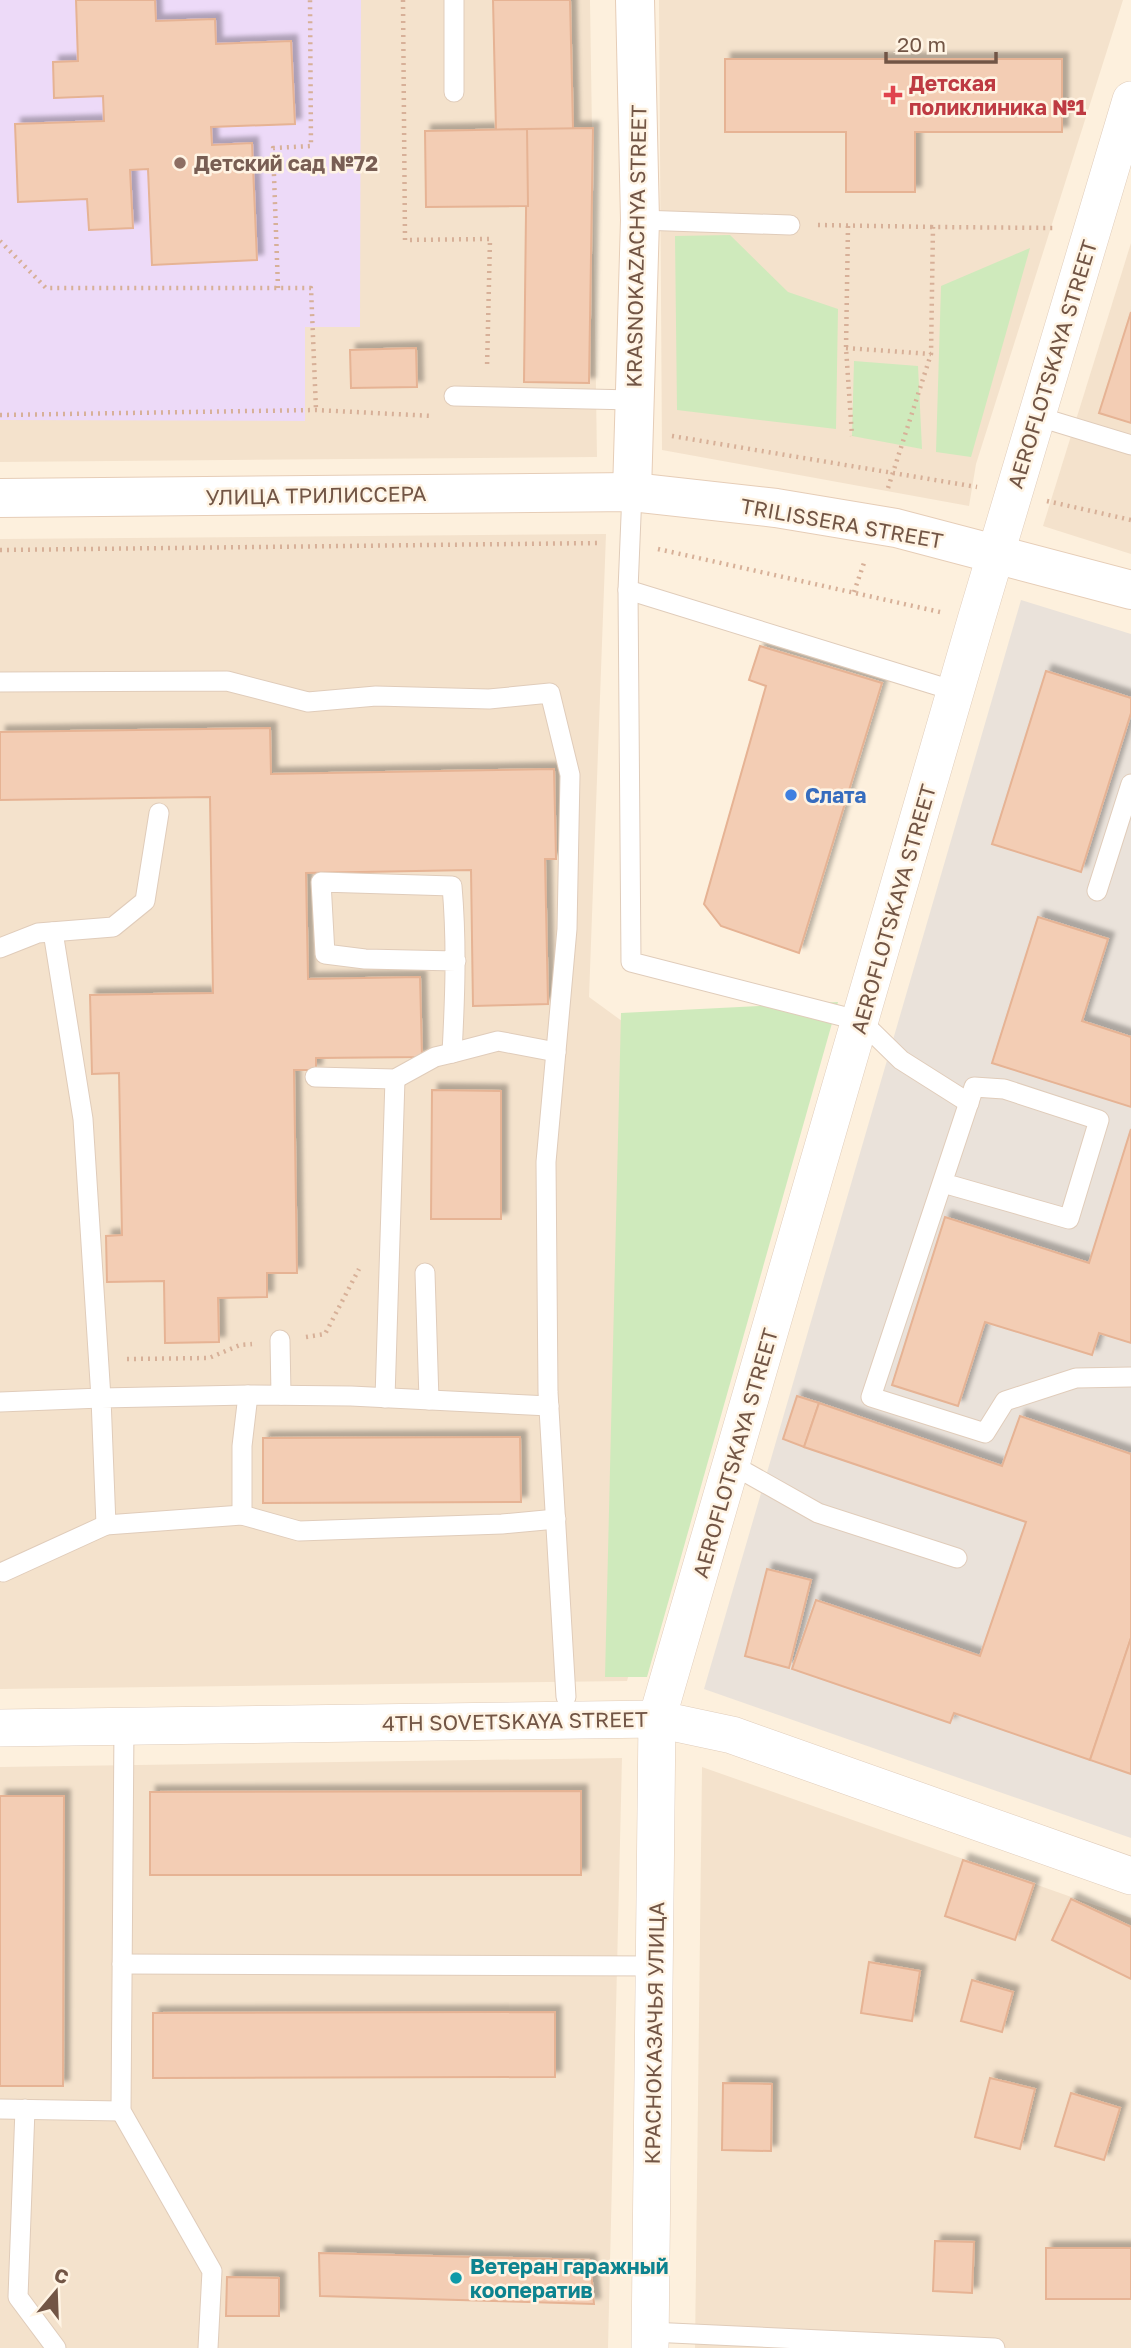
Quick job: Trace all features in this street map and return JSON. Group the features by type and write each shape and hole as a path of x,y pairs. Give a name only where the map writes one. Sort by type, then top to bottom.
{"street":[{"name":"KRASNOKAZACHYA STREET","path":"632,492 640,220 635,0"},
{"name":"AEROFLOTSKAYA STREET","path":"657,1718 955,691 1131,100"},
{"name":"УЛИЦА ТРИЛИССЕРА","path":"0,498 632,492"},
{"name":"TRILISSERA STREET","path":"632,492 776,508 876,525 996,553 1131,590"},
{"name":"4TH SOVETSKAYA STREET","path":"0,1728 657,1718 732,1735 1131,1876"},
{"name":"КРАСНОКАЗАЧЬЯ УЛИЦА","path":"650,2340 657,1718"}],"lane":[{"path":"454,0 454,92"},
{"path":"640,220 790,225"},
{"path":"454,396 487,397 634,414"},
{"path":"1036,416 1131,445"},
{"path":"632,492 628,590 631,962 861,1021 901,1060 970,1103"},
{"path":"628,590 955,691"},
{"path":"0,682 227,681 309,702 376,696 489,699 550,693 570,775 568,929 546,1162 550,1406 566,1697"},
{"path":"1097,891 1123,834 1131,784"},
{"path":"0,948 38,933 113,927 145,901 159,813"},
{"path":"452,1054 456,961 452,886 321,882 325,954 365,959 456,961"},
{"path":"53,932 83,1119 106,1525"},
{"path":"315,1077 395,1079 435,1057 498,1041 556,1052"},
{"path":"385,1398 395,1079"},
{"path":"943,1183 1069,1219 1099,1120 1004,1089 974,1087 871,1397 985,1433 1005,1401 1076,1378 1131,1377"},
{"path":"425,1273 429,1400"},
{"path":"280,1340 281,1395"},
{"path":"242,1515 242,1446 248,1395"},
{"path":"0,1402 281,1395 550,1406"},
{"path":"731,1464 818,1513 957,1558"},
{"path":"3,1572 106,1525 242,1515 299,1531 502,1524 556,1518"},
{"path":"124,1726 121,2111 212,2272 208,2348"},
{"path":"122,1964 654,1966"},
{"path":"0,2109 121,2111"},
{"path":"18,2297 25,2109"},
{"path":"0,2287 18,2297 56,2348"},
{"path":"650,2340 995,2348"}],"path":[{"path":"278,288 273,148 311,146 310,0"},
{"path":"404,0 405,240 490,239 487,397"},
{"path":"790,225 1046,227"},
{"path":"848,226 846,348 852,436"},
{"path":"854,592 931,354 933,227"},
{"path":"0,242 46,288 311,288 316,410"},
{"path":"846,348 931,354"},
{"path":"0,415 316,410 442,416"},
{"path":"634,414 892,474 1013,494 1131,520"},
{"path":"0,550 630,543 976,620"},
{"path":"98,1359 209,1359 240,1345 325,1334 361,1266"}],"shaded area":[{"path":"0,0 590,0 597,457 0,462"},
{"name":"Детский сад №72","path":"0,0 361,0 360,327 305,327 305,421 0,420"},
{"path":"659,0 1123,0 976,464 969,506 662,450"},
{"path":"1131,243 1131,554 1043,526"},
{"path":"606,534 589,997 626,1024 819,1021 627,1681 0,1689 0,539"},
{"path":"1021,600 1131,634 1131,1838 704,1689"},
{"path":"622,1758 608,2348 0,2348 0,1767"},
{"path":"702,1767 1131,1918 1131,2348 695,2348"}],"green space":[{"path":"730,235 788,292 838,309 836,429 677,410 675,236"},
{"path":"1030,248 971,457 936,452 941,286"},
{"path":"854,361 918,366 922,449 852,436"},
{"path":"838,1002 647,1677 605,1677 621,1013"}],"building":[{"path":"76,0 155,0 156,21 215,19 216,44 291,41 295,124 211,127 212,145 252,143 257,260 152,265 148,169 130,170 133,228 89,230 87,199 18,202 15,124 104,121 103,96 54,98 53,62 78,61"},
{"path":"493,0 570,0 573,129 496,130"},
{"name":"Детская поликлиника №1","path":"725,59 1062,59 1062,132 915,132 915,192 846,192 846,132 725,132"},
{"path":"593,128 589,383 524,382 527,129"},
{"path":"527,129 528,206 426,207 425,131"},
{"path":"1131,312 1131,423 1099,413"},
{"path":"416,348 417,387 351,388 350,350"},
{"name":"Слата","path":"760,646 882,683 799,953 721,926 704,904 766,686 749,680"},
{"path":"1046,671 1131,698 1131,713 1081,872 992,844"},
{"path":"270,728 271,774 554,769 556,859 545,859 548,1004 473,1006 471,870 306,873 308,979 420,977 422,1057 316,1058 316,1070 294,1070 297,1273 267,1273 267,1297 218,1298 219,1342 165,1343 164,1281 107,1282 106,1236 122,1235 119,1073 92,1074 90,995 213,993 210,797 0,800 0,732"},
{"path":"1038,917 1108,939 1082,1021 1131,1037 1131,1107 992,1063"},
{"path":"432,1090 501,1091 501,1219 431,1219"},
{"path":"1131,1129 1131,1343 1099,1333 1092,1355 985,1322 958,1406 892,1385 945,1217 1089,1263"},
{"path":"797,1396 819,1403 804,1447 783,1439"},
{"path":"819,1403 1002,1466 1020,1416 1131,1454 1131,1638 1090,1760 954,1713 950,1723 792,1669 816,1600 980,1656 1026,1522 804,1447"},
{"path":"520,1437 521,1502 263,1503 263,1438"},
{"path":"767,1569 811,1580 789,1668 745,1656"},
{"path":"1131,1638 1131,1774 1090,1760"},
{"path":"581,1791 581,1875 150,1875 150,1792"},
{"path":"0,1796 64,1796 63,2086 0,2086"},
{"path":"963,1860 1034,1884 1015,1940 945,1916"},
{"path":"1071,1899 1131,1927 1131,1979 1052,1940"},
{"path":"869,1962 920,1971 912,2021 861,2013"},
{"path":"972,1980 1013,1992 1002,2032 961,2021"},
{"path":"555,2012 555,2077 153,2078 153,2013"},
{"path":"990,2078 1035,2089 1020,2149 975,2137"},
{"path":"723,2083 772,2084 771,2151 722,2150"},
{"path":"1071,2093 1120,2108 1104,2160 1055,2146"},
{"path":"935,2241 974,2242 972,2293 933,2291"},
{"path":"1046,2248 1131,2248 1131,2299 1046,2299"},
{"name":"Ветеран гаражный кооператив","path":"319,2253 590,2260 594,2304 320,2296"},
{"path":"227,2277 279,2278 279,2316 226,2316"}],"place":[{"name":"Детская поликлиника №1","path":"893,95"},
{"name":"Детский сад №72","path":"180,163"},
{"name":"Слата","path":"791,795"},
{"name":"Ветеран гаражный кооператив","path":"456,2278"}]}
